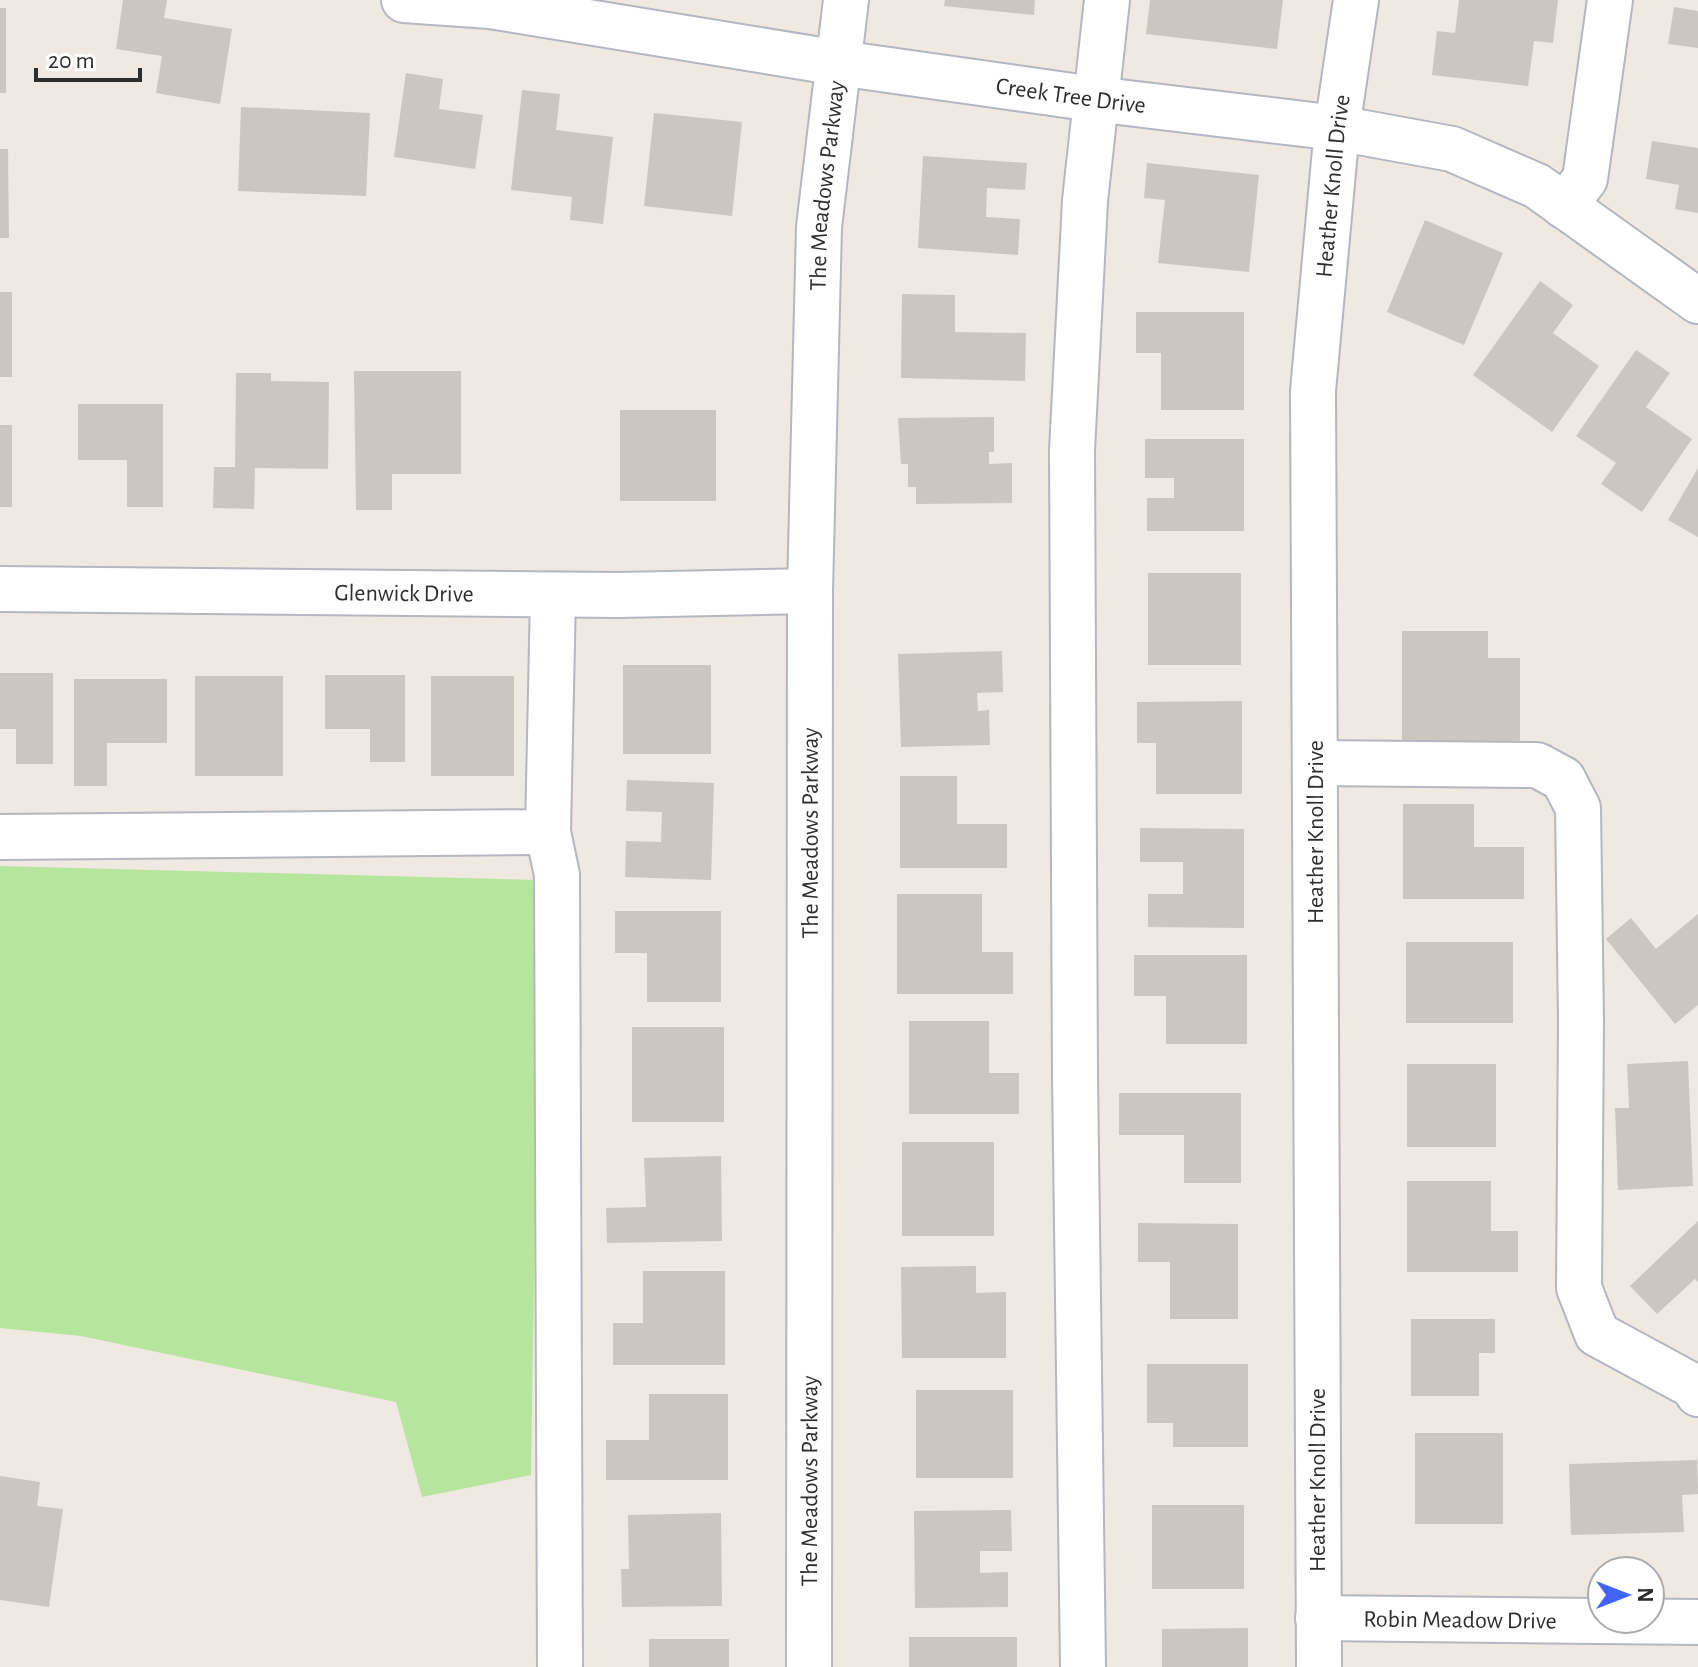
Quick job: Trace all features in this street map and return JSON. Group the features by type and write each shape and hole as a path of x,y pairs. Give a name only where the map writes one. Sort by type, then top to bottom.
{"street":[{"name":"Creek Tree Drive","path":"404,0 586,12 839,63 1094,99 1337,128 1452,149 1537,186 1698,301"},
{"name":"The Meadows Parkway","path":"809,1667 810,591 819,227 846,0"},
{"path":"1083,1667 1074,1045 1072,450 1085,201 1107,0"},
{"name":"Heather Knoll Drive","path":"1319,1667 1313,391 1337,128 1356,0"},
{"path":"1564,206 1585,179 1610,0"},
{"name":"Glenwick Drive","path":"0,589 553,595 810,591"},
{"path":"553,595 548,832 557,875 560,1667"},
{"path":"1315,763 1537,765 1563,779 1578,808 1581,1021 1579,1288 1597,1334 1693,1386 1698,1394"},
{"path":"0,837 548,832"},
{"name":"Robin Meadow Drive","path":"1318,1618 1698,1622"}],"green space":[{"path":"0,866 540,880 531,1475 422,1497 396,1402 81,1336 0,1328"}],"building":[{"path":"123,0 167,0 164,18 232,29 220,104 156,93 162,56 116,49"},
{"path":"945,0 1035,0 1034,15 944,6"},
{"path":"1150,0 1283,0 1277,49 1146,34"},
{"path":"1459,0 1558,0 1553,43 1534,41 1528,86 1432,75 1437,31 1455,33"},
{"path":"1674,7 1698,11 1698,48 1668,44"},
{"path":"0,8 6,8 6,93 0,93"},
{"path":"406,73 443,79 439,109 483,115 475,169 394,157"},
{"path":"522,90 560,94 556,130 613,137 603,224 570,220 572,197 511,190"},
{"path":"241,107 370,113 366,196 238,191"},
{"path":"654,113 742,122 732,216 644,206"},
{"path":"1652,141 1698,148 1698,213 1675,209 1679,185 1646,179"},
{"path":"0,149 8,149 9,238 0,238"},
{"path":"923,156 1027,163 1025,190 987,188 986,217 1020,219 1018,255 918,248"},
{"path":"1147,163 1259,175 1249,272 1158,263 1165,200 1144,198"},
{"path":"1425,220 1503,253 1464,345 1387,312"},
{"path":"1540,281 1573,305 1553,333 1599,366 1552,432 1473,375"},
{"path":"0,292 12,292 12,377 0,377"},
{"path":"902,294 955,295 955,332 1026,333 1025,381 901,378"},
{"path":"1136,312 1244,312 1244,410 1161,410 1161,353 1136,353"},
{"path":"1636,350 1670,373 1646,407 1692,439 1642,512 1601,484 1616,463 1576,436"},
{"path":"354,371 461,371 461,474 392,474 392,510 356,510"},
{"path":"236,373 271,373 271,381 329,382 328,469 255,468 254,509 213,508 214,467 235,467"},
{"path":"78,404 163,404 163,507 127,507 127,460 78,460"},
{"path":"620,410 716,410 716,501 620,501"},
{"path":"994,417 994,452 989,452 989,464 1012,463 1012,503 916,504 916,487 908,487 908,464 901,464 898,418"},
{"path":"0,425 12,425 12,507 0,507"},
{"path":"1145,439 1244,439 1244,531 1147,531 1147,498 1174,498 1174,478 1145,478"},
{"path":"1698,468 1698,537 1668,520"},
{"path":"1148,573 1241,573 1241,665 1148,665"},
{"path":"1402,631 1488,631 1488,658 1520,658 1520,741 1402,741"},
{"path":"1002,651 1003,692 977,693 978,711 989,710 990,745 901,747 898,654"},
{"path":"623,665 711,665 711,754 623,754"},
{"path":"0,673 53,673 53,764 16,764 16,729 0,729"},
{"path":"325,675 405,675 405,762 370,762 370,729 325,729"},
{"path":"195,676 283,676 283,776 195,776"},
{"path":"431,676 514,676 514,776 431,776"},
{"path":"74,679 167,679 167,743 107,743 107,786 74,786"},
{"path":"1242,701 1242,794 1156,794 1156,743 1137,743 1137,702"},
{"path":"900,776 957,776 957,824 1007,824 1007,868 900,868"},
{"path":"627,780 714,783 711,880 625,877 626,841 661,842 662,812 626,811"},
{"path":"1403,804 1474,804 1474,847 1524,847 1524,899 1403,899"},
{"path":"1140,828 1244,829 1244,928 1148,927 1148,894 1183,894 1183,862 1140,862"},
{"path":"897,894 982,894 982,952 1013,952 1013,994 897,994"},
{"path":"615,911 721,911 721,1002 647,1002 647,953 615,953"},
{"path":"1698,914 1698,1005 1675,1024 1606,939 1631,918 1656,949"},
{"path":"1406,942 1513,942 1513,1023 1406,1023"},
{"path":"1134,955 1247,955 1247,1044 1166,1044 1166,996 1134,996"},
{"path":"909,1021 989,1021 989,1073 1019,1073 1019,1114 909,1114"},
{"path":"632,1027 724,1027 724,1122 632,1122"},
{"path":"1688,1061 1693,1186 1618,1190 1615,1108 1629,1108 1627,1064"},
{"path":"1407,1064 1496,1064 1496,1147 1407,1147"},
{"path":"1119,1093 1241,1093 1241,1183 1184,1183 1184,1135 1119,1135"},
{"path":"902,1142 994,1142 994,1236 902,1236"},
{"path":"721,1156 722,1241 607,1243 606,1208 646,1207 644,1158"},
{"path":"1407,1181 1491,1181 1491,1231 1518,1231 1518,1272 1407,1272"},
{"path":"1698,1221 1698,1282 1695,1279 1657,1314 1630,1286"},
{"path":"1138,1223 1238,1224 1238,1319 1170,1319 1170,1262 1138,1262"},
{"path":"976,1266 976,1293 1006,1292 1006,1358 902,1358 901,1267"},
{"path":"643,1271 725,1271 725,1365 613,1365 613,1323 643,1323"},
{"path":"1411,1319 1495,1319 1495,1353 1479,1353 1479,1396 1411,1396"},
{"path":"1147,1364 1248,1364 1248,1447 1173,1447 1173,1423 1147,1423"},
{"path":"916,1390 1013,1390 1013,1478 916,1478"},
{"path":"649,1394 728,1394 728,1480 606,1480 606,1440 649,1440"},
{"path":"1415,1433 1503,1433 1503,1524 1415,1524"},
{"path":"1697,1460 1698,1494 1682,1495 1684,1532 1571,1535 1569,1464"},
{"path":"0,1476 40,1482 37,1506 63,1509 49,1607 0,1600"},
{"path":"1152,1505 1244,1505 1244,1589 1152,1589"},
{"path":"1011,1510 1012,1551 980,1551 980,1573 1008,1572 1008,1607 915,1608 914,1511"},
{"path":"721,1513 722,1606 622,1607 621,1569 629,1569 628,1515"},
{"path":"1248,1628 1248,1667 1162,1667 1162,1629"},
{"path":"909,1637 1017,1637 1017,1667 909,1667"},
{"path":"649,1639 729,1639 729,1667 649,1667"}]}
